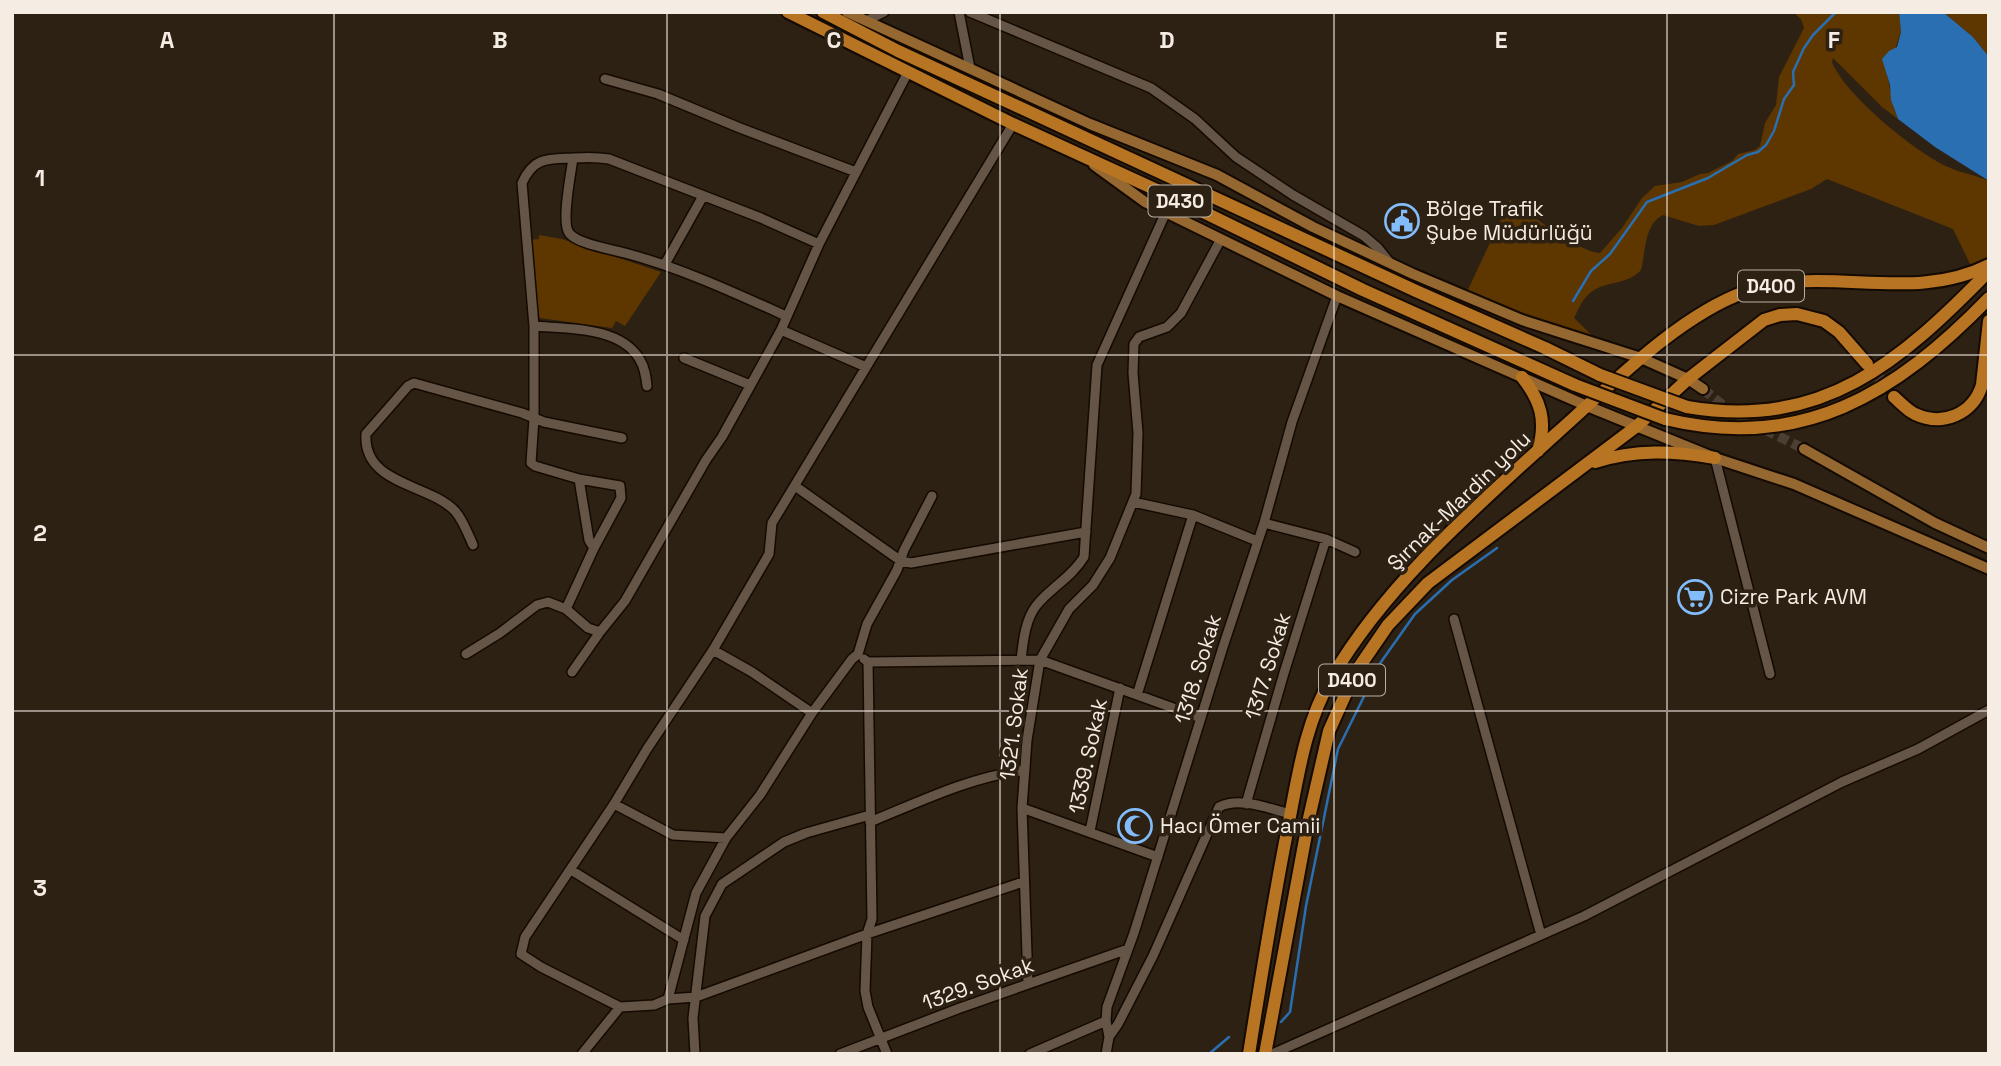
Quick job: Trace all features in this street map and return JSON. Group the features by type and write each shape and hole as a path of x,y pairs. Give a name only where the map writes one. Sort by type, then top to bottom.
{"highway":[{"name":"D430","path":"788,12 1013,124 1185,203 1363,290 1575,385 1665,419 1702,427 1748,429 1789,425 1833,412 1869,396 1908,370 1989,298"},
{"name":"D430","path":"823,12 898,51 1416,291 1600,375 1687,407 1726,411 1764,410 1807,402 1843,389 1898,356 1989,271"},
{"name":"Şırnak-Mardin yolu","path":"1249,1054 1270,917 1306,736 1331,679 1368,621 1410,572 1641,358 1697,317 1747,291 1776,285 1811,282 1926,283 1954,279 1989,265"},
{"name":"Şırnak-Mardin yolu","path":"1265,1054 1309,818 1329,731 1355,673 1388,625 1428,583 1637,426 1688,379 1754,327 1780,315 1807,315 1824,321 1839,332 1867,364"},
{"path":"1894,397 1912,412 1929,418 1954,416 1969,408 1979,395 1982,385 1989,321"},
{"path":"1522,377 1539,402 1544,425 1538,451"},
{"path":"1585,465 1612,456 1647,452 1686,453 1715,458"}],"main road":[{"path":"847,12 1090,124 1217,175 1313,227 1391,264 1522,320 1641,358 1688,379 1703,389"},
{"path":"1083,157 1145,202 1337,296 1587,406 1715,458 1794,484 1989,569"},
{"path":"1804,449 1935,523 1989,548"}],"street":[{"path":"866,21 884,12"},
{"path":"959,12 970,68"},
{"path":"970,12 1152,88 1195,119 1236,157 1364,236 1378,247 1391,264"},
{"path":"572,672 625,601 722,437 781,330 819,244 908,72"},
{"path":"605,79 659,94 856,172"},
{"path":"1013,124 772,523 769,554 713,650 526,937 521,954 620,1007 654,1004 668,999 696,997 867,934 1023,882"},
{"path":"566,609 621,498 620,486 579,479 531,463 534,326 522,183 527,171 536,163 555,157 593,156 609,159 819,244"},
{"path":"573,158 565,223 569,233 582,241 665,264 786,316"},
{"path":"665,264 703,196"},
{"path":"1021,660 1024,638 1035,607 1069,578 1084,557 1097,365 1166,212"},
{"name":"1321. Sokak","path":"1028,984 1022,808 1027,740 1040,660 1069,610 1093,585 1110,558 1136,494 1138,433 1133,373 1134,344 1139,337 1167,327 1181,313 1221,239"},
{"name":"1318. Sokak","path":"1106,1054 1109,1037 1107,1007 1158,857 1264,523 1292,422 1337,296"},
{"path":"534,326 600,333 622,342 639,357 647,386"},
{"path":"781,330 866,367"},
{"path":"684,358 750,385"},
{"path":"473,545 457,512 443,501 397,480 374,465 368,451 366,434 408,386 414,383 544,422 622,438"},
{"path":"1715,458 1770,674"},
{"path":"579,479 589,540 594,548"},
{"path":"794,486 901,561 911,563 1086,532"},
{"path":"668,999 696,893 726,838 760,795 812,713 858,653 867,624 932,496"},
{"path":"1133,502 1193,515 1257,541"},
{"path":"1137,695 1193,515"},
{"path":"1264,523 1326,539 1355,552"},
{"name":"1317. Sokak","path":"1246,804 1326,539"},
{"path":"466,654 500,634 537,605 548,602 566,609 588,628 600,632"},
{"path":"1454,619 1479,701 1541,934"},
{"path":"713,650 752,672 812,713"},
{"path":"858,653 867,662 872,919 867,934 865,991 868,1007 887,1054"},
{"path":"867,662 1040,660 1201,718"},
{"name":"1339. Sokak","path":"1090,831 1120,688"},
{"path":"1272,1054 1584,916 1842,782 1918,749 1989,710"},
{"path":"695,1054 693,1018 705,916 722,884 784,842 870,819 967,782 1025,770"},
{"path":"1109,1037 1153,956 1219,807 1226,803 1246,804 1291,814"},
{"path":"614,804 673,835 726,838"},
{"path":"1022,808 1158,857"},
{"path":"571,870 684,940"},
{"name":"1329. Sokak","path":"840,1054 1128,949"},
{"path":"582,1054 620,1007"},
{"path":"1030,1054 1106,1021"}],"shaded area":[{"path":"1793,12 1899,12 1901,31 1887,74 1898,119 1882,107 1833,58 1832,62 1851,90 1900,136 1934,160 1989,181 1989,265 1974,272 1953,229 1827,179 1811,189 1714,225 1699,226 1663,215 1657,219 1649,232 1641,270 1629,279 1601,287 1589,294 1574,318 1603,346 1465,296 1510,200 1567,239 1600,253 1622,228 1642,198 1655,186 1682,182 1708,173 1732,161 1738,154 1760,146 1765,123 1776,105 1779,77 1804,28 1801,19"},
{"path":"1943,12 1989,12 1989,57 1973,37"},
{"path":"539,235 562,239 661,272 625,326 616,321 612,328 540,318 536,312 530,240 539,239"}],"water":[{"path":"1899,12 1943,12 1973,37 1989,57 1989,181 1935,147 1898,119 1882,59 1897,47 1901,32"}],"waterway":[{"path":"1573,301 1591,271 1610,254 1647,202 1708,178 1747,155 1758,152 1766,145 1774,131 1784,99 1794,85 1793,72 1804,48 1836,12"},
{"path":"1281,1022 1290,1012 1306,906 1338,749 1381,662 1415,614 1452,580 1497,548"},
{"path":"1209,1054 1229,1037"}],"tunnel":[{"path":"1867,364 1894,397"},
{"path":"1703,389 1732,413 1804,449"}],"place":[{"name":"Bölge Trafik Şube Müdürlüğü","path":"1402,221"},
{"name":"Cizre Park AVM","path":"1695,597"},
{"name":"Hacı Ömer Camii","path":"1135,826"}]}
